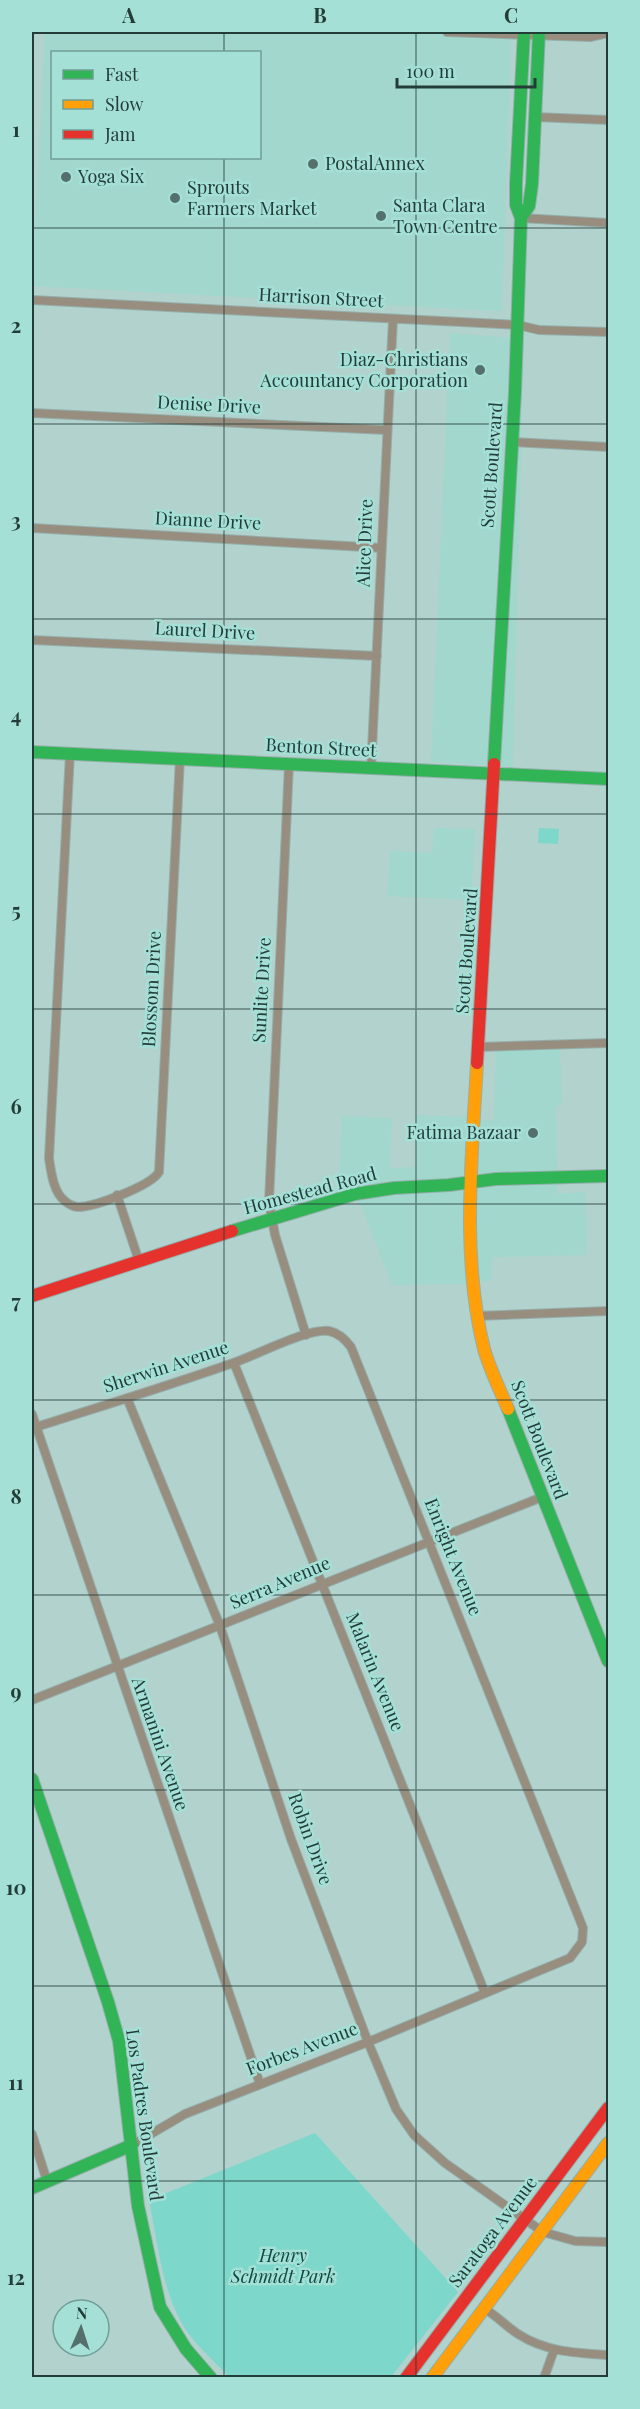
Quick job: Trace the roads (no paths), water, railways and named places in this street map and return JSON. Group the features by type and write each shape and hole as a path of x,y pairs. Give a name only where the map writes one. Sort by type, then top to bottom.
{"main road":[{"name":"Scott Boulevard","path":"523,34 516,183 516,205 521,218 518,325 471,1182 470,1250 476,1316 485,1352 609,1661"},
{"name":"Scott Boulevard","path":"521,218 529,206 532,184 539,34"},
{"name":"Benton Street","path":"32,752 609,779"},
{"name":"Homestead Road","path":"32,1296 272,1218 365,1192 496,1179 609,1176"},
{"name":"Los Padres Boulevard","path":"32,1779 108,2002 119,2042 141,2224 160,2307 181,2342 211,2378"},
{"name":"Saratoga Avenue","path":"406,2378 609,2108"},
{"path":"432,2378 609,2143"},
{"name":"Forbes Avenue","path":"32,2188 132,2145"}],"street":[{"path":"447,32 590,37 609,33"},
{"path":"534,117 609,120"},
{"path":"521,218 609,223"},
{"name":"Harrison Street","path":"32,300 518,325 539,330 609,332"},
{"name":"Alice Drive","path":"371,769 393,319"},
{"name":"Denise Drive","path":"32,413 386,430"},
{"path":"512,441 609,447"},
{"name":"Dianne Drive","path":"32,528 382,548"},
{"name":"Laurel Drive","path":"32,640 377,656"},
{"path":"70,753 49,1158 56,1188 65,1202 77,1207 117,1195 139,1261"},
{"name":"Blossom Drive","path":"117,1195 149,1182 159,1172 180,758"},
{"name":"Sunlite Drive","path":"272,1218 270,1188 289,764"},
{"path":"479,1047 609,1043"},
{"path":"272,1218 281,1257 306,1335"},
{"path":"476,1316 609,1311"},
{"name":"Enright Avenue","path":"306,1335 329,1331 340,1334 351,1347 583,1928 582,1942"},
{"name":"Sherwin Avenue","path":"36,1427 234,1363 306,1335"},
{"name":"Malarin Avenue","path":"234,1363 485,1993"},
{"name":"Robin Drive","path":"127,1398 220,1626 291,1839 368,2042 396,2109 414,2134 445,2163 543,2232 575,2241 609,2242"},
{"name":"Armanini Avenue","path":"32,1414 260,2084"},
{"name":"Serra Avenue","path":"32,1700 542,1497"},
{"name":"Forbes Avenue","path":"132,2145 185,2114 368,2042 570,1958 582,1942"},
{"path":"32,2134 48,2181"},
{"path":"484,2309 519,2334 554,2350 609,2355"},
{"path":"544,2378 554,2350"}],"place":[{"name":"PostalAnnex","path":"313,164"},
{"name":"Yoga Six","path":"66,177"},
{"name":"Sprouts Farmers Market","path":"175,198"},
{"name":"Santa Clara Town Centre","path":"381,216"},
{"name":"Diaz-Christians Accountancy Corporation","path":"480,370"},
{"name":"Fatima Bazaar","path":"533,1133"}],"park label":[{"name":"Henry Schmidt Park","path":"283,2266"}]}
